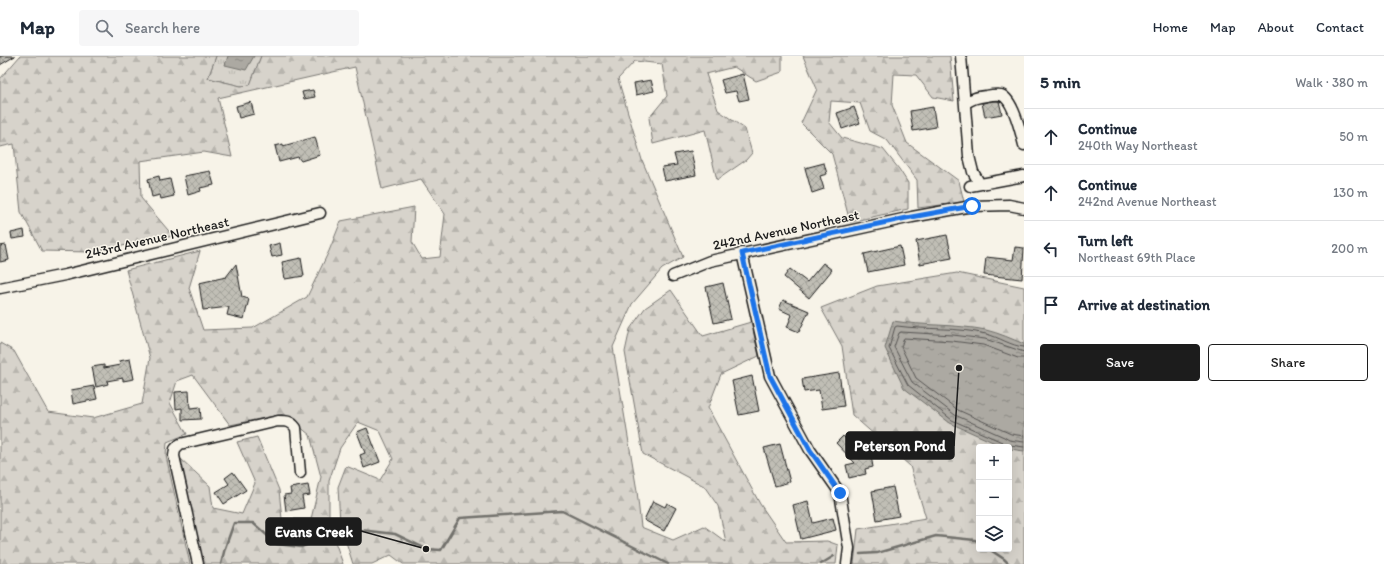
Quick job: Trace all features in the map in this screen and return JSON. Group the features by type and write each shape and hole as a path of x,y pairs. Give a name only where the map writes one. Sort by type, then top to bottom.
{"street":[{"path":"961,56 966,103 969,156 975,185 1024,176"},
{"path":"966,103 971,99 992,94 1002,95 1009,102 1016,116 1024,145"},
{"name":"242nd Avenue Northeast","path":"673,276 710,261 742,253 906,218 972,206 1009,205 1024,208"},
{"name":"243rd Avenue Northeast","path":"0,288 320,214"},
{"path":"742,253 770,376 810,450 840,493 849,548 847,564"},
{"path":"198,564 174,456 175,449 180,444 286,420 292,423 296,428 300,473"}],"green space":[{"path":"20,56 216,56 208,78 241,86 250,85 261,56 782,56 782,72 756,81 734,67 706,74 718,110 745,129 752,153 746,160 717,180 705,130 653,144 649,118 667,96 662,64 635,61 618,79 642,160 683,257 662,269 632,304 613,347 637,491 641,527 673,540 704,526 726,542 718,506 704,486 643,454 625,352 630,329 645,308 671,290 703,336 751,322 759,356 721,374 708,408 760,504 786,542 827,541 838,545 836,564 403,564 391,555 372,564 353,564 340,523 338,487 346,466 380,480 393,459 380,431 358,422 340,448 329,481 329,525 343,564 203,564 180,458 210,486 213,508 242,514 255,483 237,442 257,437 279,490 282,519 311,519 321,477 310,435 284,414 230,425 193,375 177,381 170,403 187,434 167,442 166,456 190,564 0,564 0,343 14,351 48,412 93,418 142,404 150,358 126,270 200,251 189,288 203,330 253,328 307,297 329,251 341,221 414,207 412,242 422,259 440,257 445,214 421,179 382,189 355,67 218,98 232,157 204,152 140,161 141,198 173,236 91,252 42,251 21,212 14,144 0,147 0,79"},
{"path":"216,56 261,56 250,86 240,86 208,78"},
{"path":"803,56 950,56 954,101 933,97 916,75 894,74 892,105 907,143 959,181 964,202 918,208 917,180 887,140 870,131 860,103 831,101 829,122 842,138 883,149 908,183 908,209 850,222 832,154 801,123 817,89"},
{"path":"957,273 1024,287 1024,564 854,564 858,529 926,518 910,466 852,415 842,346 821,308 877,286"}],"water":[{"path":"228,56 254,56 246,70 225,65"},
{"path":"893,321 986,330 1001,334 1024,344 1024,451 1012,449 1012,444 997,444 950,423 904,388 885,348"}],"building":[{"path":"0,56 15,56 0,65"},
{"path":"743,74 749,99 739,101 736,91 725,93 721,80"},
{"path":"651,80 654,91 636,95 634,83"},
{"path":"313,90 315,97 304,99 302,92"},
{"path":"999,101 1002,114 985,117 982,103"},
{"path":"251,102 254,114 239,118 236,106"},
{"path":"854,107 860,123 842,129 837,113"},
{"path":"933,107 936,127 913,131 910,111"},
{"path":"315,137 320,155 301,161 298,157 279,162 275,146 283,144 283,146"},
{"path":"691,151 696,175 665,181 662,167 677,165 674,154"},
{"path":"824,163 827,174 820,176 824,189 812,193 805,168"},
{"path":"210,171 214,185 200,188 201,191 188,195 184,176"},
{"path":"159,176 160,181 170,179 174,196 161,199 160,195 152,197 148,179"},
{"path":"24,230 25,237 12,239 11,233"},
{"path":"947,235 952,258 920,264 916,241"},
{"path":"280,243 282,255 272,257 269,246"},
{"path":"6,245 9,260 0,262 0,246"},
{"path":"900,246 904,265 868,272 864,254"},
{"path":"1015,247 1024,248 1022,279 984,275 986,257 1013,260"},
{"path":"301,258 304,276 285,279 282,262"},
{"path":"823,263 832,270 809,298 784,277 790,269 807,282"},
{"path":"236,264 242,297 249,299 244,319 227,315 229,307 203,310 199,283 226,277"},
{"path":"723,283 731,319 714,323 706,287"},
{"path":"783,300 809,311 799,332 787,327 792,315 779,309"},
{"path":"130,359 134,379 123,381 123,378 107,381 108,384 96,387 92,367 104,365 104,368 120,365 119,361"},
{"path":"839,373 844,406 822,409 819,390 804,392 802,379"},
{"path":"752,376 759,411 739,415 732,381"},
{"path":"94,386 97,399 73,404 71,390"},
{"path":"189,391 190,408 200,407 201,419 182,420 182,408 176,409 175,392"},
{"path":"367,428 380,462 364,468 360,455 365,453 357,432"},
{"path":"843,436 848,441 853,438 871,456 873,467 865,469 866,474 849,478 846,465 855,463 836,443"},
{"path":"780,444 790,482 775,486 764,448"},
{"path":"233,472 246,490 224,504 216,492 229,484 225,478"},
{"path":"308,485 310,495 302,496 304,508 286,511 284,495 291,494 290,488"},
{"path":"893,487 899,516 877,520 872,491"},
{"path":"653,501 665,507 667,503 676,508 664,531 644,520"},
{"path":"808,501 813,523 833,518 836,530 801,539 793,505"}],"waterway":[{"path":"221,564 234,523 253,523 277,544 301,547 330,536 360,530 395,534 426,549 441,550 460,518 562,511 668,564"},
{"path":"860,554 877,553 936,536 976,540"},
{"path":"994,552 1009,564"},
{"path":"821,564 834,556"}],"place":[{"name":"Peterson Pond","path":"959,368"},
{"name":"Evans Creek","path":"426,549"}],"route":[{"path":"840,493 810,450 770,376 742,253 906,218 972,206"}]}
